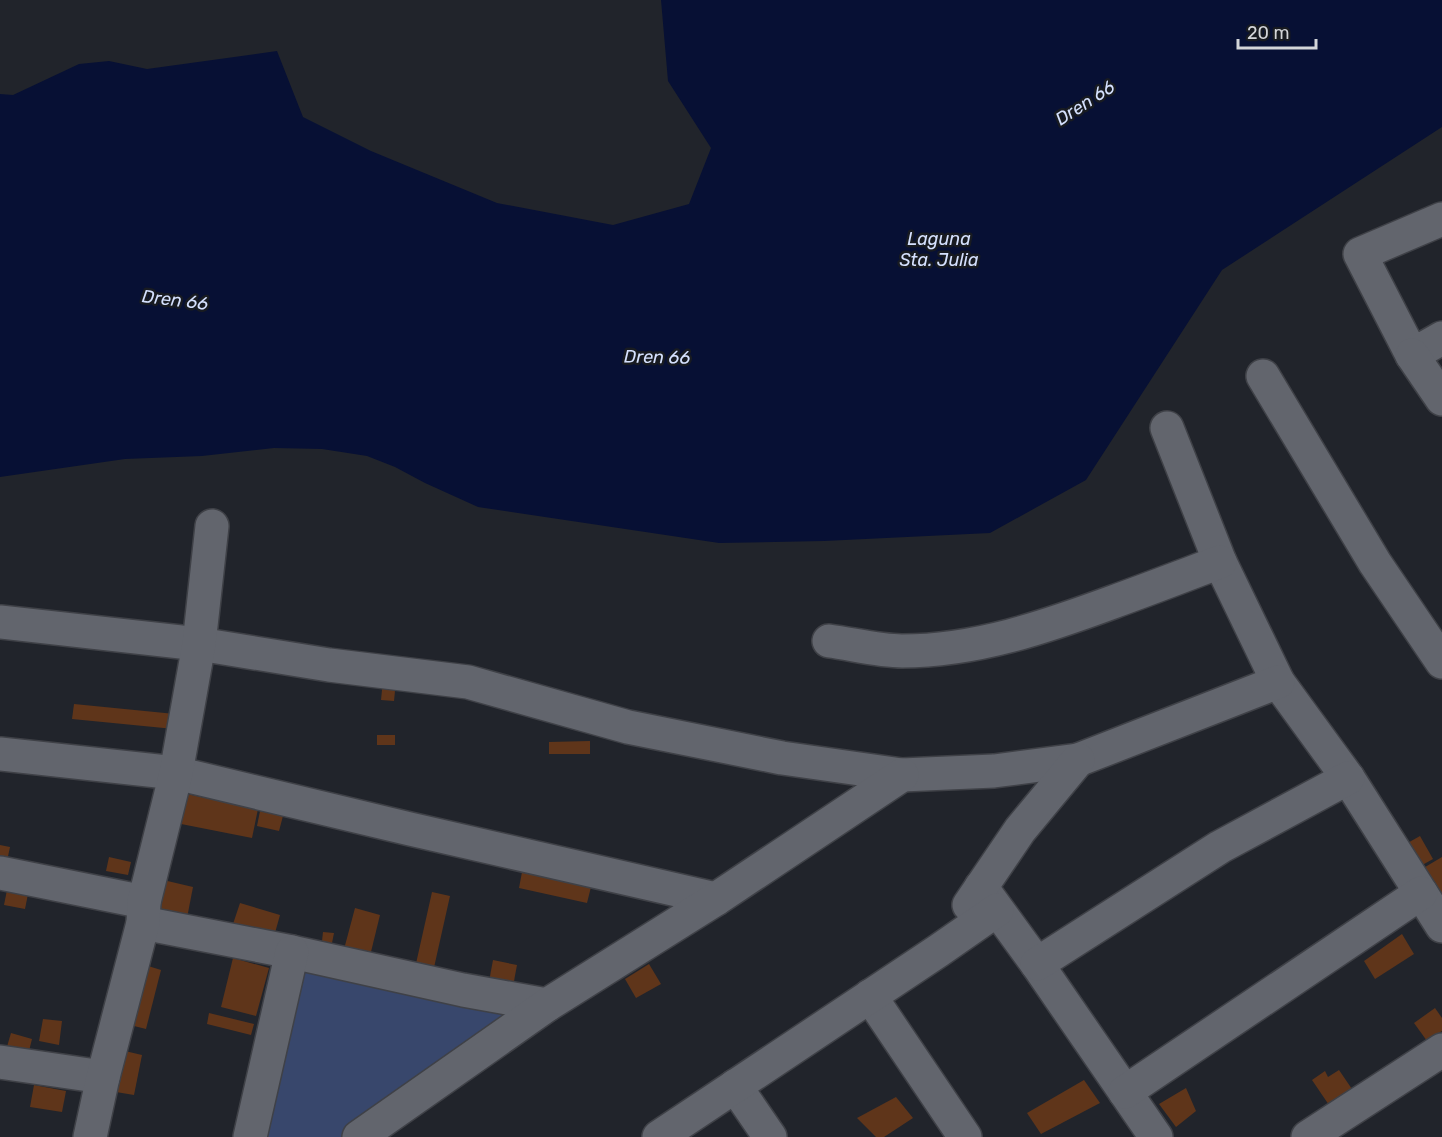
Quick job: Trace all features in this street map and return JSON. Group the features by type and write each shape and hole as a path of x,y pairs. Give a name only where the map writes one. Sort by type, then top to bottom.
{"street":[{"path":"1442,219 1360,254 1412,355 1442,399"},
{"path":"1412,355 1442,338"},
{"path":"1263,376 1375,563 1442,662"},
{"path":"1167,428 1220,562 1278,682 1348,778 1442,926"},
{"path":"90,1137 176,773 199,644 212,526"},
{"path":"830,641 899,651 972,645 1070,618 1220,562"},
{"path":"0,622 199,644 328,665 468,682 628,727 782,758 902,775 994,771 1078,760 1278,682"},
{"path":"0,754 176,773 717,899"},
{"path":"659,1137 938,951 989,898 1020,830 1078,760"},
{"path":"379,1131 547,1005 717,899 902,775"},
{"path":"1037,964 1220,847 1348,778"},
{"path":"0,873 292,952 463,990 547,1005"},
{"path":"1125,1092 1421,893"},
{"path":"989,898 1156,1137"},
{"path":"250,1137 292,952"},
{"path":"870,996 965,1137"},
{"path":"1308,1137 1442,1050"},
{"path":"0,1062 103,1077"},
{"path":"735,1086 770,1137"}],"shaded area":[{"path":"298,962 525,1010 341,1137 259,1137"}],"water":[{"name":"Laguna Sta. Julia","path":"661,0 1442,0 1442,127 1222,270 1086,480 990,533 824,541 719,543 478,507 367,456 322,449 274,448 202,456 125,459 0,477 0,94 13,95 79,64 109,61 147,69 277,51 303,117 371,151 497,203 613,225 689,204 711,148 668,81"}],"building":[{"path":"383,680 396,681 394,701 381,700"},
{"path":"74,704 175,714 174,729 72,719"},
{"path":"377,735 395,735 395,745 377,745"},
{"path":"590,741 590,754 549,754 549,742"},
{"path":"182,793 258,809 252,838 176,823"},
{"path":"260,811 283,816 279,831 257,826"},
{"path":"1420,836 1433,859 1417,868 1404,845"},
{"path":"0,845 10,847 7,861 0,859"},
{"path":"109,857 131,862 128,875 106,871"},
{"path":"1442,857 1442,910 1415,873"},
{"path":"522,872 591,887 587,903 519,888"},
{"path":"159,879 193,887 187,918 153,909"},
{"path":"7,890 28,894 25,909 4,905"},
{"path":"432,892 450,896 433,972 415,968"},
{"path":"240,903 280,915 273,940 232,927"},
{"path":"355,908 380,915 369,960 343,953"},
{"path":"323,932 334,933 332,943 322,941"},
{"path":"1402,934 1414,954 1375,979 1364,961"},
{"path":"233,958 269,968 256,1016 221,1007"},
{"path":"493,960 517,965 512,992 488,987"},
{"path":"649,964 661,984 636,998 625,979"},
{"path":"145,965 161,970 146,1029 130,1025"},
{"path":"1435,1008 1442,1018 1442,1031 1427,1041 1414,1023"},
{"path":"209,1013 254,1024 251,1035 207,1024"},
{"path":"43,1019 62,1021 59,1045 39,1041"},
{"path":"11,1033 32,1039 28,1055 6,1050"},
{"path":"125,1051 142,1055 134,1095 116,1092"},
{"path":"1339,1070 1354,1092 1331,1108 1312,1080 1325,1071 1328,1077"},
{"path":"1084,1080 1100,1103 1041,1134 1027,1113"},
{"path":"34,1085 66,1091 62,1112 30,1107"},
{"path":"1186,1088 1196,1111 1176,1127 1159,1104"},
{"path":"896,1097 913,1118 884,1137 876,1137 857,1118"}],"water label":[{"name":"Dren 66","path":"1085,103"},
{"name":"Dren 66","path":"175,300"},
{"name":"Dren 66","path":"657,357"}]}
